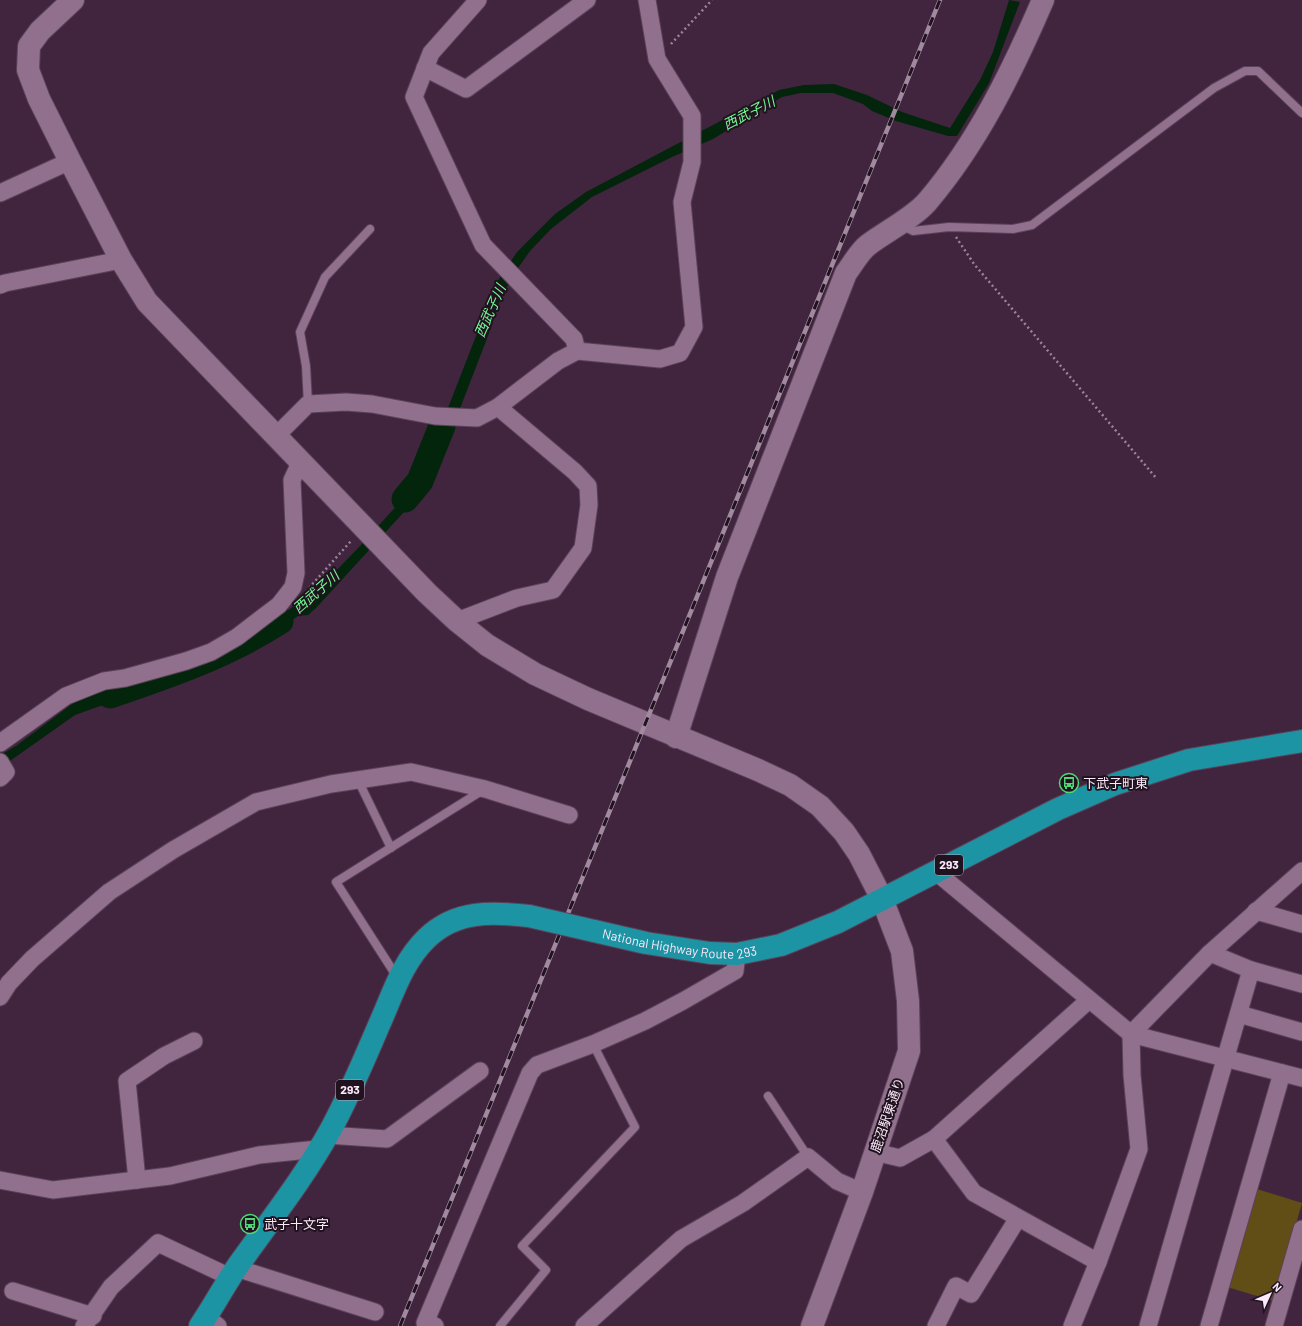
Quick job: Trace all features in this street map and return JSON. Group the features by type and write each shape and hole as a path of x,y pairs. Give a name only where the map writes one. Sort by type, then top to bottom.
{"highway":[{"name":"National Highway Route 293","path":"208,1323 233,1273 300,1178 323,1142 350,1091 398,979 409,959 427,938 444,924 465,915 487,913 529,916 678,949 737,954 781,945 809,935 1079,799 1114,784 1189,760 1302,741"}],"street":[{"name":"鹿沼駅東通り","path":"73,0 40,31 29,46 28,70 39,99 70,162 121,260 147,302 276,436 300,463 427,593 457,621 487,645 536,674 588,699 777,779 790,786 820,806 844,832 859,854 882,899 902,951 908,1001 908,1052 862,1192 812,1326"},
{"path":"478,0 431,52 414,97 483,245 574,339 577,351"},
{"path":"425,68 466,88 587,0"},
{"path":"276,436 308,404 346,402 372,404 435,416 477,418 498,408 558,361 577,351 660,359 680,353 694,327 682,202 692,162 692,116 657,60 647,0"},
{"path":"676,736 727,577 846,273 867,246 926,204 957,164 988,115 1014,66 1043,0"},
{"path":"0,193 70,162"},
{"path":"0,285 121,260"},
{"path":"457,621 518,598 553,590 583,548 589,505 588,486 575,472 498,408"},
{"path":"0,743 66,696 104,681 125,678 158,670 211,652 237,637 279,605 293,587 296,573 292,480 300,463"},
{"path":"0,762 6,772 0,778"},
{"path":"0,997 9,983 32,959 109,892 173,850 256,802 331,784 411,772 485,789 568,815"},
{"path":"936,872 1131,1034 1302,1078"},
{"path":"1072,1326 1098,1262 1139,1149 1132,1075 1131,1034 1210,952 1256,911 1298,879"},
{"path":"1256,911 1302,924"},
{"path":"1210,952 1252,970 1302,984"},
{"path":"433,1326 425,1323 530,1073 537,1065 593,1044 683,1002 735,971 737,954"},
{"path":"1148,1326 1252,970"},
{"path":"874,1152 900,1158 934,1139 1089,1000"},
{"path":"1239,1014 1302,1032"},
{"path":"138,1180 127,1081 164,1056 194,1041"},
{"path":"0,1180 52,1190 108,1182 170,1176 323,1142 386,1139 480,1071"},
{"path":"1208,1326 1282,1073"},
{"path":"934,1139 974,1193 1098,1262"},
{"path":"584,1326 681,1239 743,1203 808,1158 837,1181 862,1192"},
{"path":"936,1326 956,1286 971,1294 1018,1218"},
{"path":"1274,1326 1296,1272 1302,1228"},
{"path":"12,1291 88,1321 111,1287 158,1243 233,1273 375,1312"}],"lane":[{"path":"899,224 913,232 949,227 1013,229 1032,225 1214,88 1245,71 1258,71 1302,113"},
{"path":"308,404 306,366 300,332 325,277 370,229"},
{"path":"358,780 391,848"},
{"path":"398,979 336,882 485,789"},
{"path":"500,1326 546,1270 522,1246 635,1127 593,1044"},
{"path":"768,1096 808,1158"}],"path":[{"path":"657,60 712,0"},
{"path":"949,227 974,264 1157,479"}],"shaded area":[{"path":"1257,1189 1302,1203 1274,1301 1227,1287"}],"water":[{"path":"1009,0 1020,2 989,83 957,136 948,136 896,121 872,111 863,104 833,93 801,93 782,97 713,139 672,157 592,197 551,229 530,251 501,297 488,336 447,442 415,500 316,608 308,615 298,616 260,643 211,671 177,684 148,689 75,715 0,768 0,755 16,746 72,704 97,693 161,679 194,669 243,645 334,573 401,501 425,467 497,282 517,252 555,214 586,192 779,90 804,85 834,84 867,95 902,112 950,128 980,80 993,52"}],"waterway":[{"name":"西武子川","path":"405,499 420,481 442,426"},
{"name":"西武子川","path":"110,695 176,672 218,654 280,621"}],"railway":[{"path":"400,1326 940,0"}],"place":[{"name":"下武子町東","path":"1069,783"},
{"name":"武子十文字","path":"250,1224"}]}
